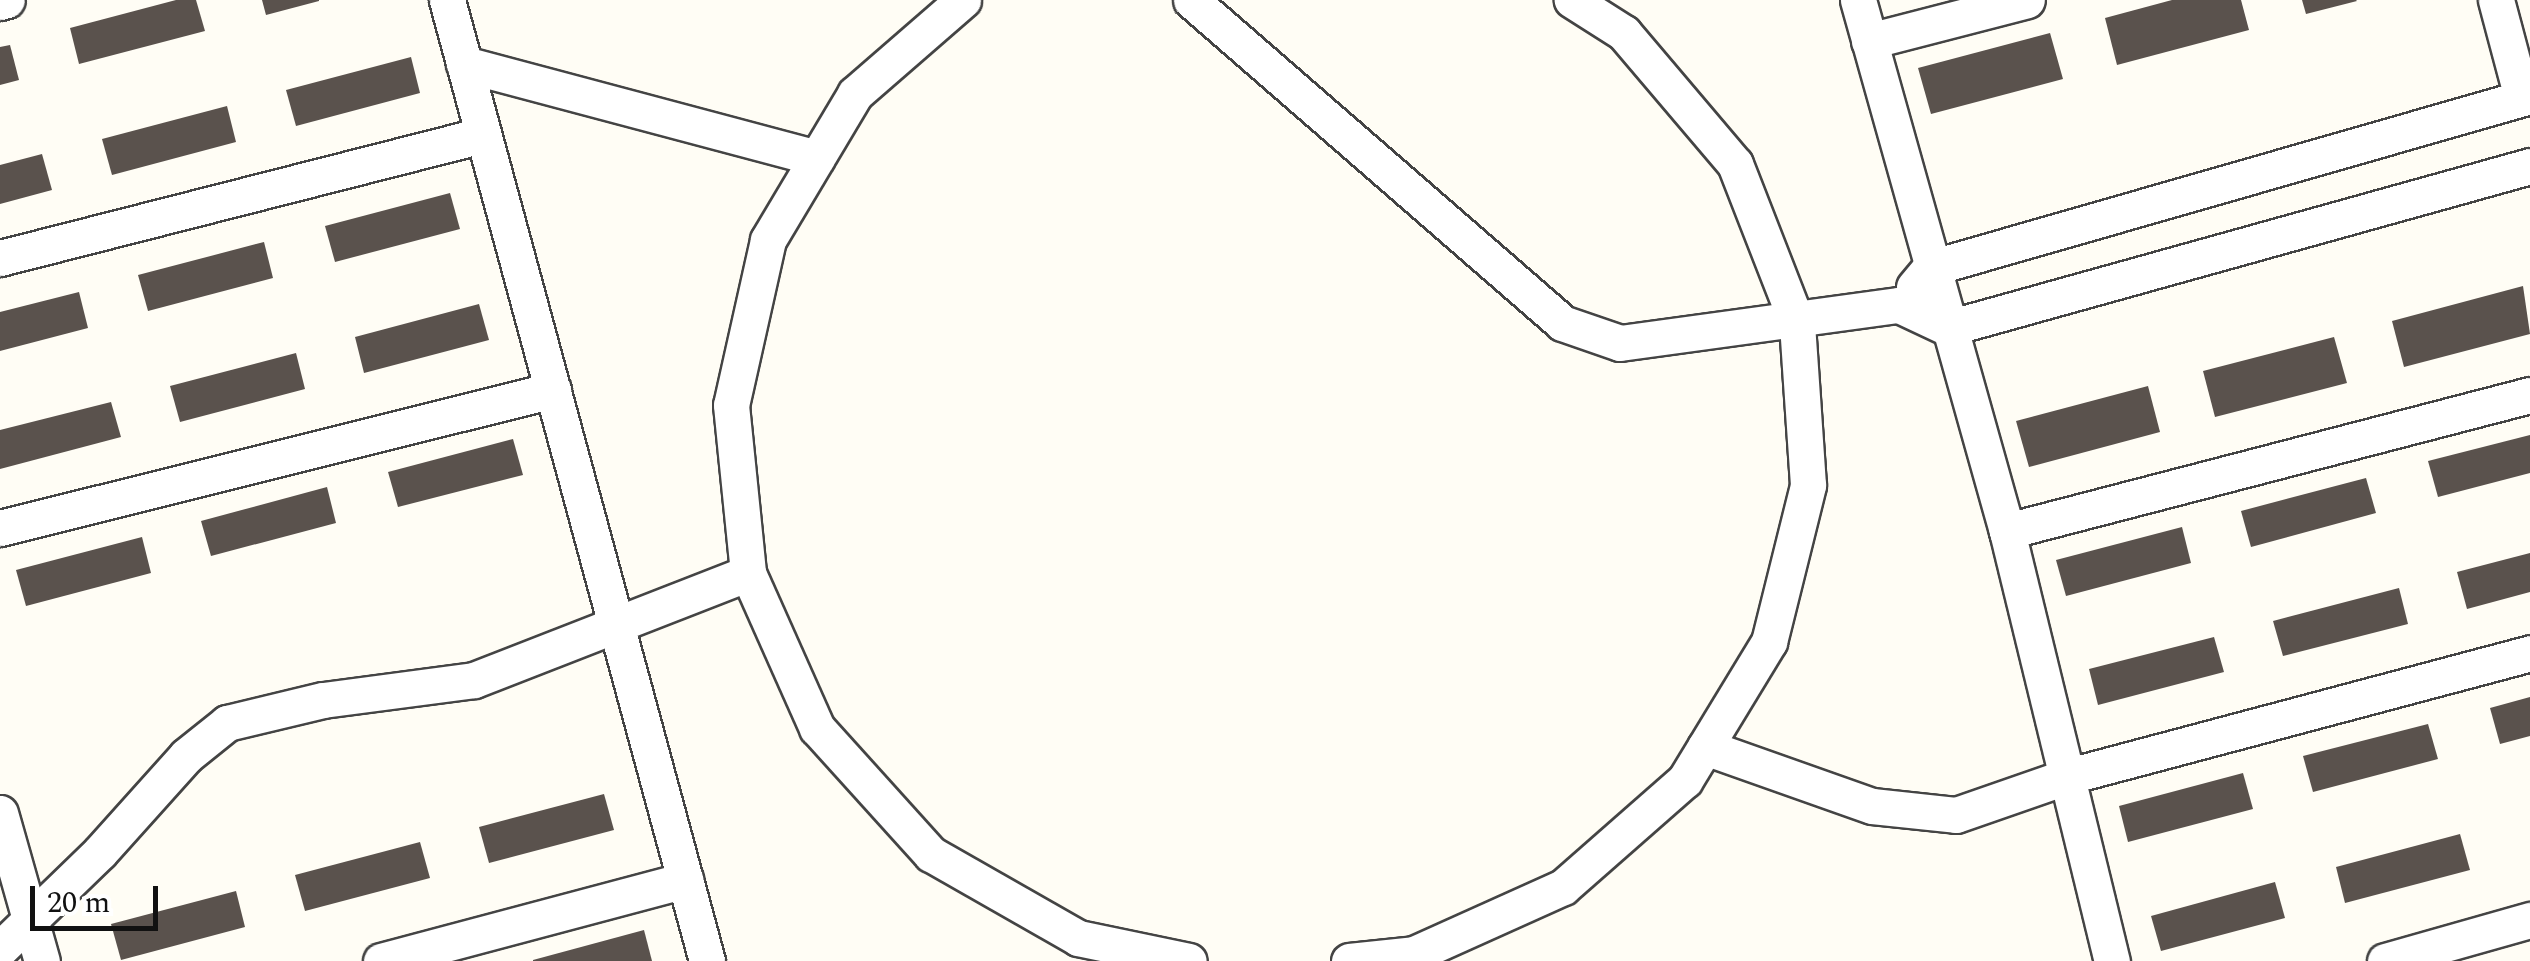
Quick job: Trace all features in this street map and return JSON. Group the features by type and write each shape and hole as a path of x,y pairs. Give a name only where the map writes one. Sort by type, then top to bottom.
{"street":[{"path":"447,0 706,961"},
{"path":"963,0 855,94 768,240 731,405 748,573 816,728 931,854 1078,938 1189,961"},
{"path":"1191,0 1562,323 1620,343 1797,323 1899,305 1948,328 2530,166"},
{"path":"1348,961 1415,957 1563,888 1685,780 1769,642 1808,485 1797,323 1735,164 1624,32 1572,0"},
{"path":"1858,0 1930,268 2007,531 2112,961"},
{"path":"1869,41 2027,0"},
{"path":"1899,305 1930,268 2526,97 2496,0"},
{"path":"464,64 816,158"},
{"path":"0,258 484,135"},
{"path":"0,528 554,390"},
{"path":"2007,531 2530,395"},
{"path":"0,948 30,926 186,756 227,723 323,700 474,680 618,629 748,573"},
{"path":"1705,746 1872,806 1956,815 2066,777 2530,653"},
{"path":"0,813 42,961"},
{"path":"381,961 685,880"},
{"path":"2385,961 2530,920"}],"building":[{"path":"176,0 196,0 205,31 79,64 70,28"},
{"path":"262,0 319,0 319,1 266,15"},
{"path":"2172,0 2241,0 2249,30 2117,65 2105,18"},
{"path":"2302,0 2356,0 2357,1 2306,14"},
{"path":"2050,33 2063,79 1931,114 1918,68"},
{"path":"10,45 19,80 0,85 0,47"},
{"path":"411,57 420,93 296,126 286,90"},
{"path":"227,106 236,142 112,175 102,139"},
{"path":"42,154 52,190 0,204 0,165"},
{"path":"450,193 460,229 335,262 325,226"},
{"path":"264,242 273,278 148,311 138,275"},
{"path":"2523,286 2530,334 2404,367 2392,321"},
{"path":"79,292 88,328 0,351 0,312"},
{"path":"479,304 489,340 364,373 355,337"},
{"path":"2334,337 2347,383 2215,417 2203,371"},
{"path":"296,353 305,389 180,422 170,386"},
{"path":"2148,386 2160,432 2029,467 2016,421"},
{"path":"111,402 121,437 0,469 0,430"},
{"path":"2530,435 2530,473 2438,497 2428,461"},
{"path":"513,439 523,475 398,507 388,472"},
{"path":"2366,478 2376,513 2251,547 2241,511"},
{"path":"327,487 336,523 211,556 201,521"},
{"path":"2182,527 2191,563 2066,596 2056,560"},
{"path":"142,537 151,573 26,606 16,570"},
{"path":"2530,553 2530,592 2467,609 2457,572"},
{"path":"2399,588 2408,624 2283,656 2273,621"},
{"path":"2214,637 2224,672 2098,705 2089,669"},
{"path":"2530,697 2530,736 2500,744 2490,708"},
{"path":"2428,724 2438,759 2313,792 2303,756"},
{"path":"2243,773 2253,809 2128,842 2119,806"},
{"path":"604,794 614,830 489,863 479,827"},
{"path":"2460,834 2470,870 2345,903 2336,867"},
{"path":"420,842 430,878 305,911 295,875"},
{"path":"2275,882 2285,918 2161,951 2151,916"},
{"path":"236,891 245,927 121,960 111,924"},
{"path":"644,930 652,961 533,961 533,960"}]}
